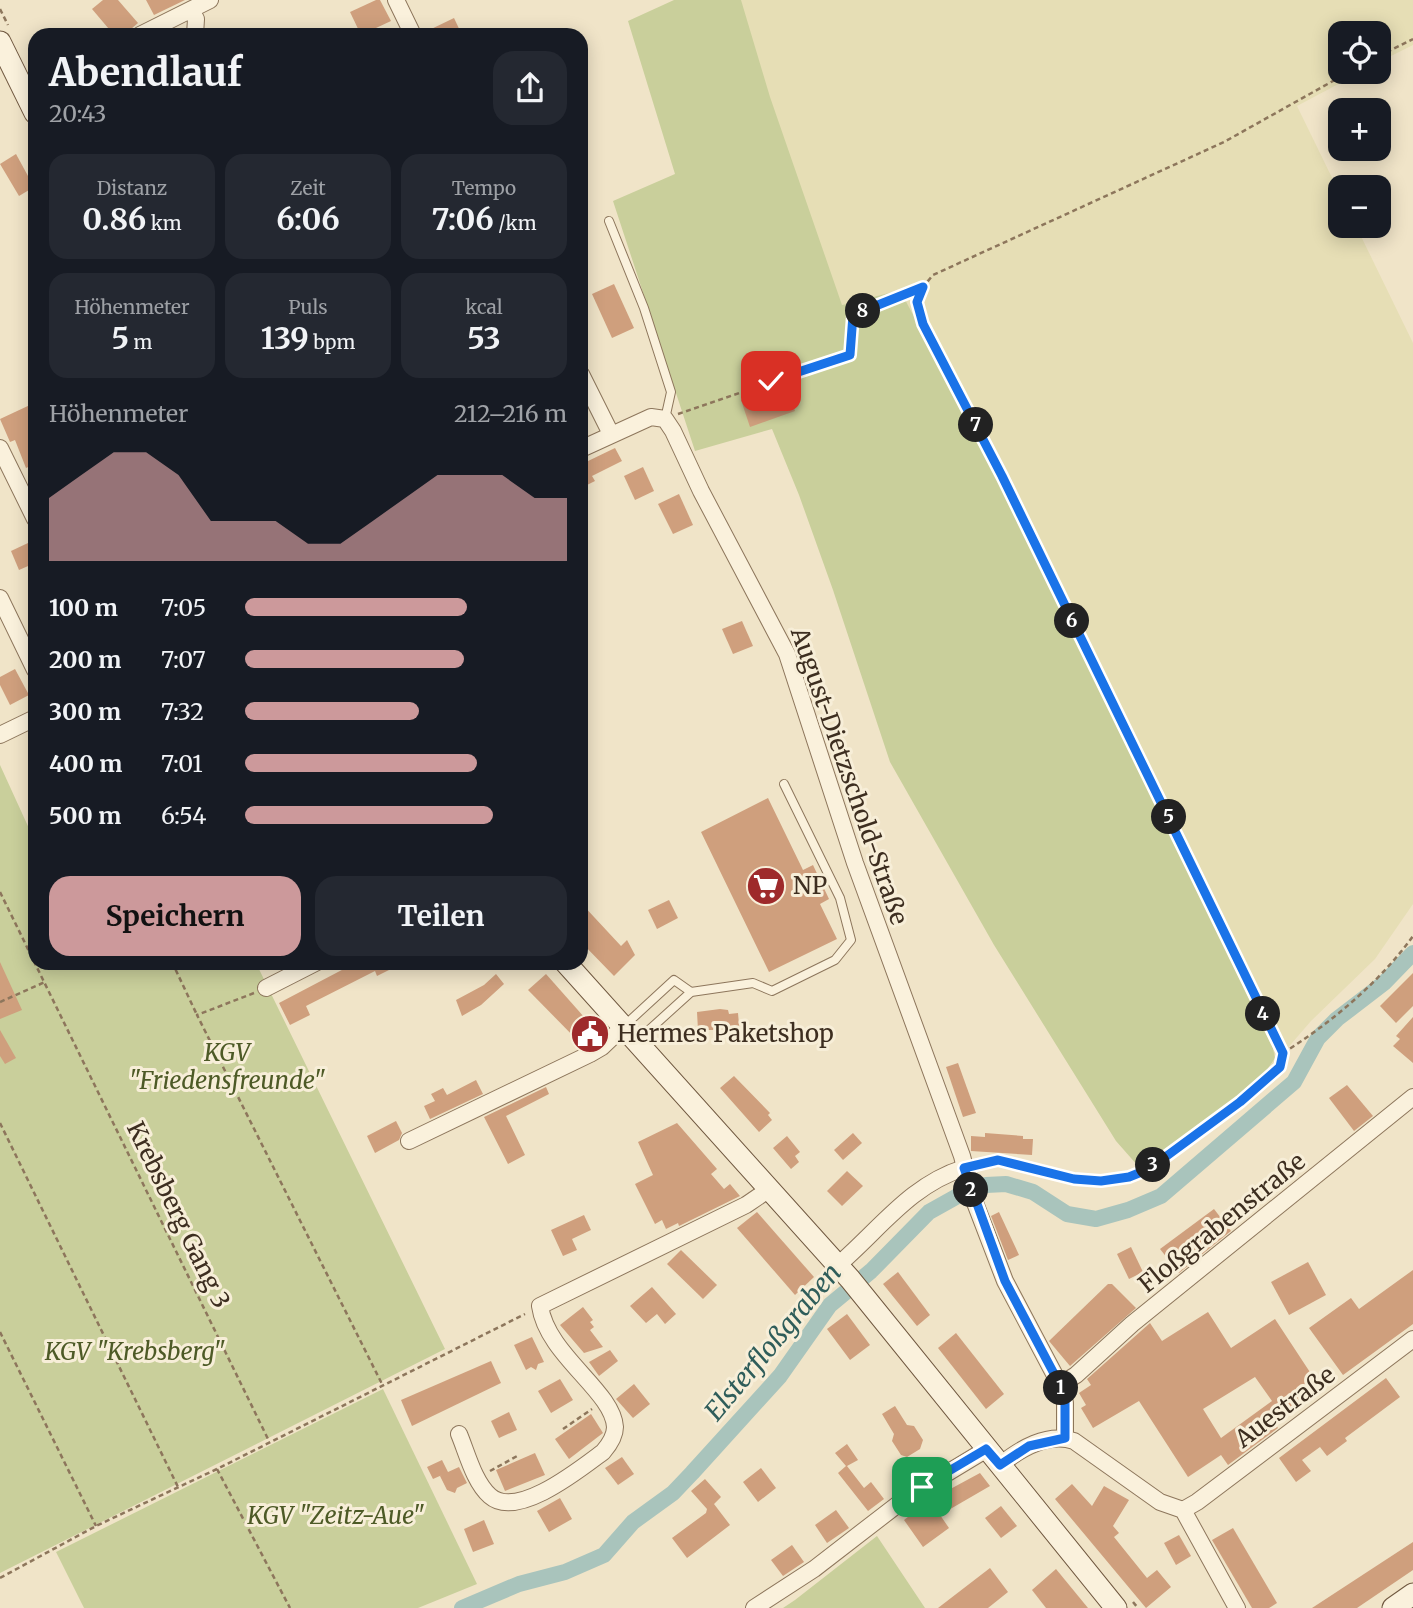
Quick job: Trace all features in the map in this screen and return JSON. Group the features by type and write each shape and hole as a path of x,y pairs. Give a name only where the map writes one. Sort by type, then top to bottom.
{"street":[{"path":"154,28 211,0"},
{"path":"396,0 410,28"},
{"path":"191,10 195,28"},
{"path":"0,42 28,99"},
{"path":"588,388 611,434"},
{"path":"588,446 651,417 664,419"},
{"name":"August-Dietzschold-Straße","path":"664,419 673,431 701,491 787,654 846,838 968,1182 1005,1281 1060,1385 1065,1403 1065,1438"},
{"path":"0,448 28,505"},
{"path":"0,598 28,656"},
{"path":"0,735 28,721"},
{"path":"266,988 301,970"},
{"path":"572,970 849,1278 1116,1608"},
{"path":"409,1141 631,1033"},
{"name":"Floßgrabenstraße","path":"1060,1385 1076,1376 1132,1324 1413,1097"},
{"path":"849,1278 924,1187 943,1175 968,1182"},
{"path":"459,1434 477,1478 488,1495 499,1502 514,1504 533,1497 578,1471 603,1452 611,1442 615,1430 612,1413 557,1347 540,1307 746,1205 768,1190"},
{"name":"Auestraße","path":"1183,1510 1413,1339"},
{"path":"754,1608 814,1569 906,1499 993,1457 1065,1438 1074,1441 1160,1502 1183,1510 1237,1608"},
{"path":"1393,1608 1413,1594"}],"lane":[{"path":"609,221 644,308 671,391 664,419"},
{"path":"631,1033 691,992 753,983 772,991 835,960 851,940 840,898 784,783"},
{"path":"631,1033 674,980 691,992"}],"path":[{"path":"1391,50 1413,39"},
{"path":"968,1182 998,1160 1074,1179 1101,1181 1129,1177 1149,1169 1240,1102 1280,1067 1283,1053 1002,476 923,324 917,302 923,287 933,275 1224,142 1328,84"},
{"path":"664,419 850,355 853,315 923,287"},
{"name":"Krebsberg Gang 3","path":"0,892 28,948"},
{"path":"1283,1053 1309,1036 1364,989 1398,957 1413,936"},
{"name":"Krebsberg Gang 3","path":"39,970 270,1441"},
{"path":"176,970 383,1386"},
{"path":"0,1002 45,982"},
{"path":"197,1015 266,988"},
{"path":"0,1123 178,1487"},
{"path":"0,1578 96,1526 217,1469 540,1307"},
{"path":"0,1332 96,1526"},
{"path":"563,1429 603,1401"},
{"path":"477,1478 519,1455"},
{"path":"217,1469 290,1608"}],"shaded area":[{"path":"674,0 1413,0 1413,45 1391,56 1391,21 1328,21 1328,84 1338,84 1297,106 1331,175 1328,175 1328,238 1362,238 1413,343 1413,904 1375,959 1311,1021 1267,1072 1275,1058 1273,1048 994,468 900,290 842,305"}],"green space":[{"path":"674,0 741,0 770,97 842,305 900,290 994,468 1273,1048 1275,1058 1249,1090 1232,1105 1138,1166 1116,1141 994,945 890,762 833,590 772,429 695,451 613,201 675,174 628,21"},
{"name":"KGV \"Krebsberg\"","path":"0,765 28,826 28,970 259,970 445,1349 0,1573"},
{"name":"KGV \"Zeitz-Aue\"","path":"383,1389 477,1584 418,1608 84,1608 56,1552"},
{"path":"877,1536 925,1608 783,1608 795,1600"}],"building":[{"path":"103,0 118,0 138,23 132,28 108,28 92,9"},
{"path":"146,0 185,0 154,15"},
{"path":"380,0 391,21 376,28 358,28 350,12"},
{"path":"454,18 459,28 433,28"},
{"path":"16,154 28,176 28,191 19,196 0,164"},
{"path":"614,284 634,328 612,338 592,294"},
{"path":"787,385 795,411 750,427 741,400"},
{"path":"28,406 28,467 26,468 15,440 10,442 0,419"},
{"path":"615,448 622,461 592,476 595,481 588,484 588,461"},
{"path":"643,467 654,491 635,500 624,476"},
{"path":"679,494 693,525 673,534 658,504"},
{"path":"28,543 28,566 19,570 11,551"},
{"path":"742,621 753,646 733,654 722,629"},
{"path":"15,669 28,696 10,705 0,685 0,677"},
{"path":"768,798 803,870 813,865 829,899 820,904 837,939 769,972 701,832"},
{"path":"669,900 678,918 657,929 648,910"},
{"path":"588,911 621,946 627,940 635,955 614,976 588,949"},
{"path":"0,962 22,1010 0,1019"},
{"path":"342,970 389,970 377,976 375,971 306,1006 310,1015 290,1025 279,1003"},
{"path":"1413,973 1413,1006 1396,1023 1380,1006"},
{"path":"496,974 504,984 481,1005 462,1016 456,1000 484,985"},
{"path":"546,974 600,1035 596,1039 583,1046 528,990"},
{"path":"728,1010 729,1014 738,1013 740,1036 729,1037 728,1030 698,1030 697,1012"},
{"path":"1413,1017 1413,1063 1393,1046 1400,1039 1396,1036"},
{"path":"0,1030 16,1058 5,1064 0,1056"},
{"path":"958,1063 976,1113 963,1117 946,1067"},
{"path":"734,1076 770,1113 768,1115 772,1120 759,1132 720,1088"},
{"path":"476,1080 483,1094 430,1119 424,1106 435,1101 431,1094 443,1088 447,1095"},
{"path":"1347,1085 1373,1116 1354,1131 1329,1098"},
{"path":"546,1087 549,1094 506,1116 525,1155 508,1164 484,1117"},
{"path":"396,1121 402,1133 399,1140 375,1153 367,1136"},
{"path":"677,1123 717,1169 711,1174 724,1189 730,1184 740,1196 679,1226 678,1223 666,1229 662,1220 655,1224 635,1184 653,1175 638,1142"},
{"path":"853,1133 862,1143 843,1160 834,1150"},
{"path":"985,1133 1033,1139 1032,1155 971,1151 971,1136 985,1137"},
{"path":"787,1136 800,1152 795,1156 799,1162 791,1169 773,1148"},
{"path":"847,1171 863,1186 842,1206 827,1191"},
{"path":"1214,1209 1231,1231 1179,1273 1160,1249"},
{"path":"757,1212 814,1277 795,1295 737,1228"},
{"path":"999,1212 1019,1255 1008,1260 991,1216"},
{"path":"584,1215 591,1230 572,1239 577,1250 563,1256 551,1230"},
{"path":"1131,1247 1143,1272 1129,1279 1117,1254"},
{"path":"681,1250 717,1285 703,1299 667,1264"},
{"path":"1308,1262 1326,1295 1289,1315 1271,1282"},
{"path":"1413,1270 1413,1324 1343,1375 1309,1328 1351,1298 1359,1309"},
{"path":"898,1272 930,1315 917,1326 883,1284"},
{"path":"1108,1284 1112,1284 1136,1308 1070,1366 1049,1341"},
{"path":"652,1287 676,1314 665,1324 657,1314 646,1323 630,1306"},
{"path":"583,1307 593,1320 590,1322 594,1327 590,1330 603,1347 584,1353 560,1325"},
{"path":"1208,1312 1231,1348 1275,1319 1323,1392 1275,1423 1278,1428 1228,1465 1221,1455 1188,1477 1139,1401 1093,1428 1081,1408 1086,1405 1079,1393 1091,1385 1087,1379 1150,1323 1162,1341","holes":["1255,1377 1272,1401 1221,1438 1203,1409"]},
{"path":"847,1314 870,1345 850,1360 827,1329"},
{"path":"956,1333 1004,1394 986,1409 938,1348"},
{"path":"532,1337 544,1362 538,1364 536,1370 531,1367 526,1370 514,1345"},
{"path":"610,1350 618,1361 599,1376 589,1362"},
{"path":"491,1361 501,1383 412,1426 401,1400"},
{"path":"1386,1378 1400,1397 1345,1438 1347,1441 1327,1456 1320,1447 1302,1460 1311,1471 1296,1482 1279,1458"},
{"path":"560,1379 573,1400 551,1413 538,1391"},
{"path":"634,1384 650,1404 633,1418 616,1399"},
{"path":"895,1406 907,1425 914,1426 923,1440 920,1449 907,1457 901,1455 892,1441 894,1434 882,1414"},
{"path":"509,1412 517,1430 499,1438 491,1421"},
{"path":"591,1414 603,1433 569,1459 555,1439"},
{"path":"847,1444 858,1460 847,1466 864,1488 871,1482 884,1499 868,1511 838,1473 846,1466 835,1453"},
{"path":"535,1453 545,1475 505,1491 496,1470"},
{"path":"622,1457 634,1474 618,1485 605,1468"},
{"path":"442,1460 448,1472 459,1467 467,1483 457,1488 455,1493 447,1490 440,1476 442,1475 433,1479 427,1467"},
{"path":"761,1468 776,1488 758,1502 743,1482"},
{"path":"980,1473 990,1486 940,1515 949,1528 923,1547 904,1520 930,1500"},
{"path":"705,1479 721,1497 714,1504 730,1525 687,1558 672,1538 706,1513 707,1509 691,1491"},
{"path":"1072,1484 1092,1506 1104,1486 1129,1500 1113,1526 1119,1533 1114,1537 1147,1578 1157,1570 1171,1587 1146,1608 1055,1499"},
{"path":"560,1498 572,1519 549,1532 537,1511"},
{"path":"1001,1506 1017,1526 1001,1538 985,1518"},
{"path":"836,1510 849,1528 827,1543 815,1525"},
{"path":"484,1520 494,1544 473,1552 464,1529"},
{"path":"1233,1528 1277,1603 1269,1608 1252,1608 1212,1540"},
{"path":"1179,1535 1191,1556 1176,1565 1164,1543"},
{"path":"1413,1542 1413,1570 1357,1608 1312,1608"},
{"path":"792,1545 804,1562 783,1576 771,1560"},
{"path":"990,1568 1008,1592 988,1608 938,1608"},
{"path":"1056,1569 1088,1608 1046,1608 1032,1590"}],"waterway":[{"name":"Elsterfloßgraben","path":"462,1608 519,1584 565,1572 604,1555 633,1522 673,1493 780,1376 830,1305 871,1271 929,1212 963,1193 986,1185 1006,1184 1033,1192 1067,1214 1096,1219 1128,1210 1161,1196 1294,1082 1318,1038 1337,1019 1384,983 1413,953"}],"place":[{"name":"NP","path":"766,886"},
{"name":"Hermes Paketshop","path":"590,1034"}],"route":[{"path":"771,381 850,355 853,315 923,287 917,302 923,324 1002,476 1283,1053 1280,1067 1240,1102 1149,1169 1129,1177 1101,1181 1074,1179 998,1160 964,1168 1005,1281 1060,1385 1065,1403 1065,1438 1041,1441 1000,1465 986,1449 922,1487"}],"park label":[{"name":"KGV \"Friedensfreunde\"","path":"227,1067"}]}
